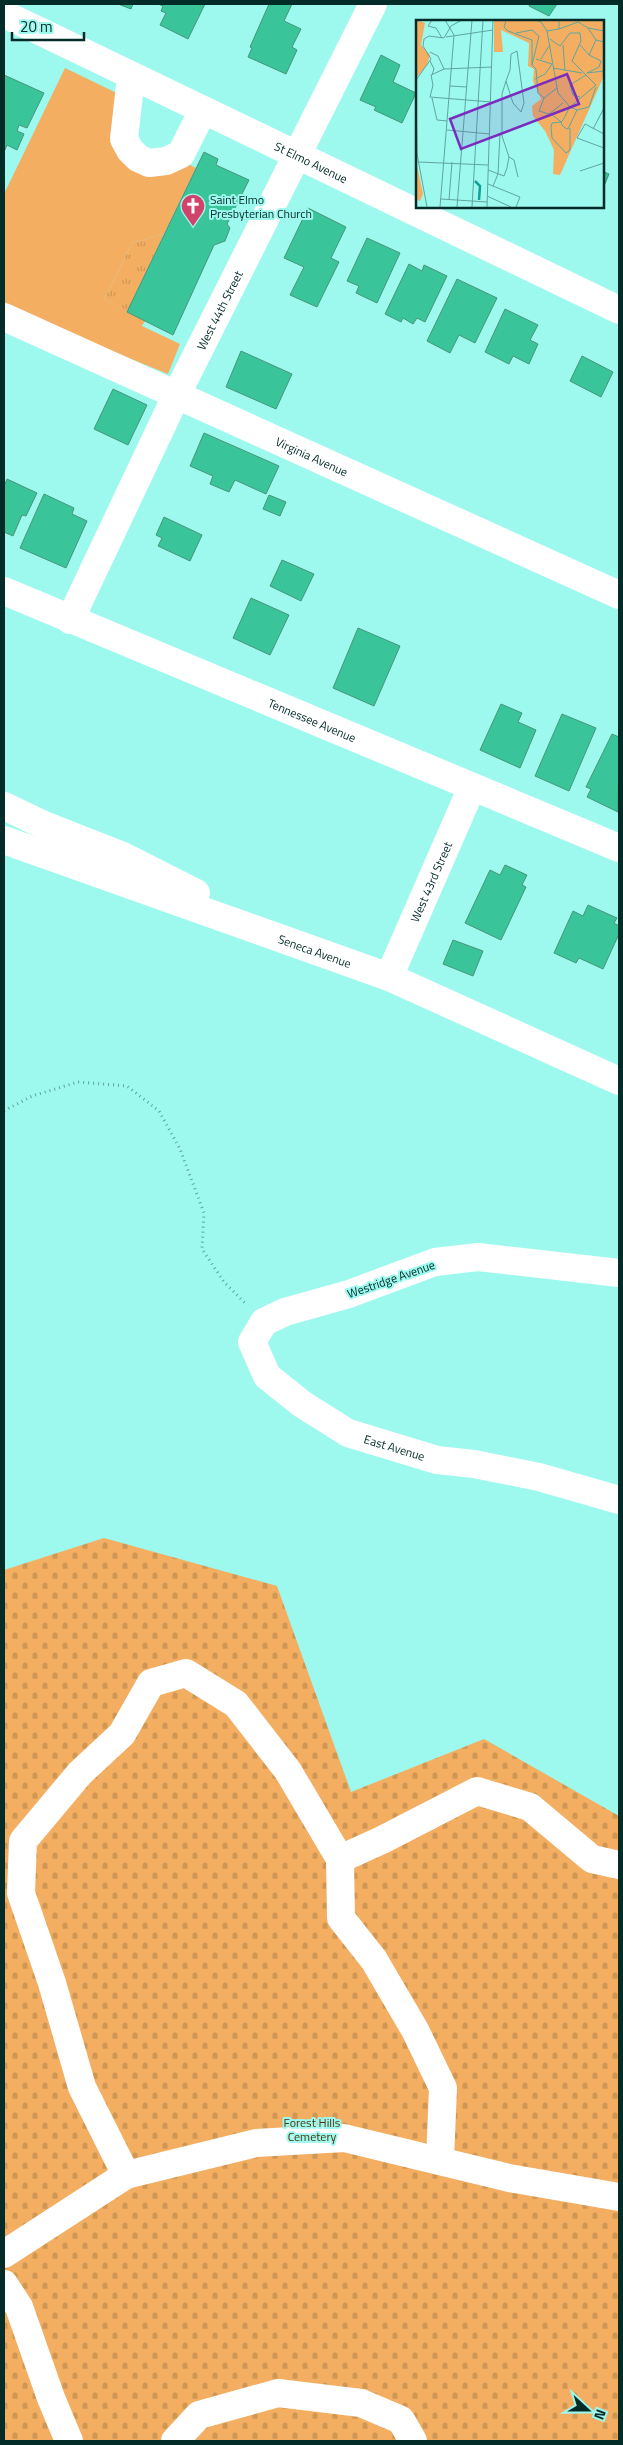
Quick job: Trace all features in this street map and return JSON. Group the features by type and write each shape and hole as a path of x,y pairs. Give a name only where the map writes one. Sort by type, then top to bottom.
{"street":[{"name":"West 44th Street","path":"70,620 176,396 373,4"},
{"name":"St Elmo Avenue","path":"4,14 619,310"},
{"path":"131,76 124,139 130,150 138,158 149,163 166,161 181,154 204,110"},
{"name":"Virginia Avenue","path":"4,318 619,595"},
{"name":"Tennessee Avenue","path":"4,592 619,848"},
{"name":"West 43rd Street","path":"389,977 472,787"},
{"path":"4,806 44,825 123,856 194,892 225,919"},
{"name":"Seneca Avenue","path":"4,840 389,977 619,1081"},
{"name":"Westridge Avenue","path":"274,1317 349,1294 435,1262 478,1257 619,1273"},
{"name":"East Avenue","path":"274,1317 252,1342 267,1376 302,1404 348,1433 436,1460 474,1464 539,1477 619,1500"},
{"path":"126,2175 82,2087 52,1983 13,1872 23,1841 80,1773 122,1734 151,1683 186,1673 236,1704 288,1772 340,1859 340,1918 374,1960 415,2030 443,2088 440,2160"},
{"path":"340,1859 382,1840 477,1791 530,1807 592,1859 619,1865"},
{"path":"4,2254 126,2175 256,2143 344,2138 509,2178 619,2197"},
{"path":"4,2284 19,2307 51,2398 70,2441"},
{"path":"175,2441 199,2415 278,2393 362,2403 401,2420 413,2441"}],"path":[{"path":"4,1111 32,1096 78,1082 127,1086 159,1111 180,1149 204,1214 202,1248 224,1282 274,1317"}],"green space":[{"path":"65,68 127,98 117,144 184,162 196,168 164,234 132,243 104,299 145,321 142,326 180,344 168,374 4,307 4,194"},
{"path":"164,234 127,312 104,299 132,243"},
{"name":"Forest Hills Cemetery","path":"104,1538 277,1586 351,1792 484,1739 619,1816 619,2441 4,2441 4,1570"}],"building":[{"path":"118,4 133,4 131,9"},
{"path":"158,4 205,4 188,39 160,25 166,13 161,11 163,6"},
{"path":"269,4 292,4 284,21 301,29 292,47 297,50 286,74 248,57 252,48 250,47"},
{"path":"530,4 557,4 549,16 529,6"},
{"path":"381,55 400,65 393,82 416,93 402,123 374,110 376,107 360,100"},
{"path":"4,75 44,93 27,128 19,125 17,131 24,134 17,150 7,145 4,152"},
{"path":"204,152 218,159 216,165 249,180 227,224 230,228 225,241 214,245 173,335 127,312"},
{"path":"603,171 609,174 603,189"},
{"path":"308,208 346,227 331,258 339,262 317,307 290,295 304,267 284,258"},
{"path":"367,238 400,253 377,303 356,293 359,286 347,281"},
{"path":"409,264 422,271 424,265 447,276 425,322 417,318 413,324 403,318 401,322 385,314"},
{"path":"457,279 497,298 475,343 459,335 450,353 427,341"},
{"path":"505,309 538,325 530,340 538,344 529,364 513,356 509,364 485,352"},
{"path":"241,351 292,374 276,409 226,387"},
{"path":"582,356 613,372 601,397 570,381"},
{"path":"113,389 147,405 128,445 94,429"},
{"path":"204,433 279,466 266,494 235,480 229,492 210,484 213,476 190,466"},
{"path":"7,479 37,493 26,516 22,515 13,536 4,532 4,486"},
{"path":"44,494 74,508 72,514 87,521 66,568 20,548"},
{"path":"269,495 286,502 280,516 263,509"},
{"path":"164,517 202,535 190,561 158,546 162,538 156,535"},
{"path":"282,560 314,574 301,601 270,586"},
{"path":"251,598 289,615 270,655 233,638"},
{"path":"358,628 400,646 374,706 333,688"},
{"path":"501,704 522,713 518,722 536,730 520,768 480,750"},
{"path":"562,714 596,728 569,791 535,776"},
{"path":"612,734 619,737 618,812 587,797 591,789 586,787"},
{"path":"505,865 527,875 522,885 526,887 501,940 465,923 490,870 500,875"},
{"path":"588,905 617,918 614,923 619,926 619,934 603,969 579,958 576,963 554,953 573,911 583,916"},
{"path":"453,940 483,951 473,976 443,964"}],"place":[{"name":"Saint Elmo Presbyterian Church","path":"193,227"}]}
